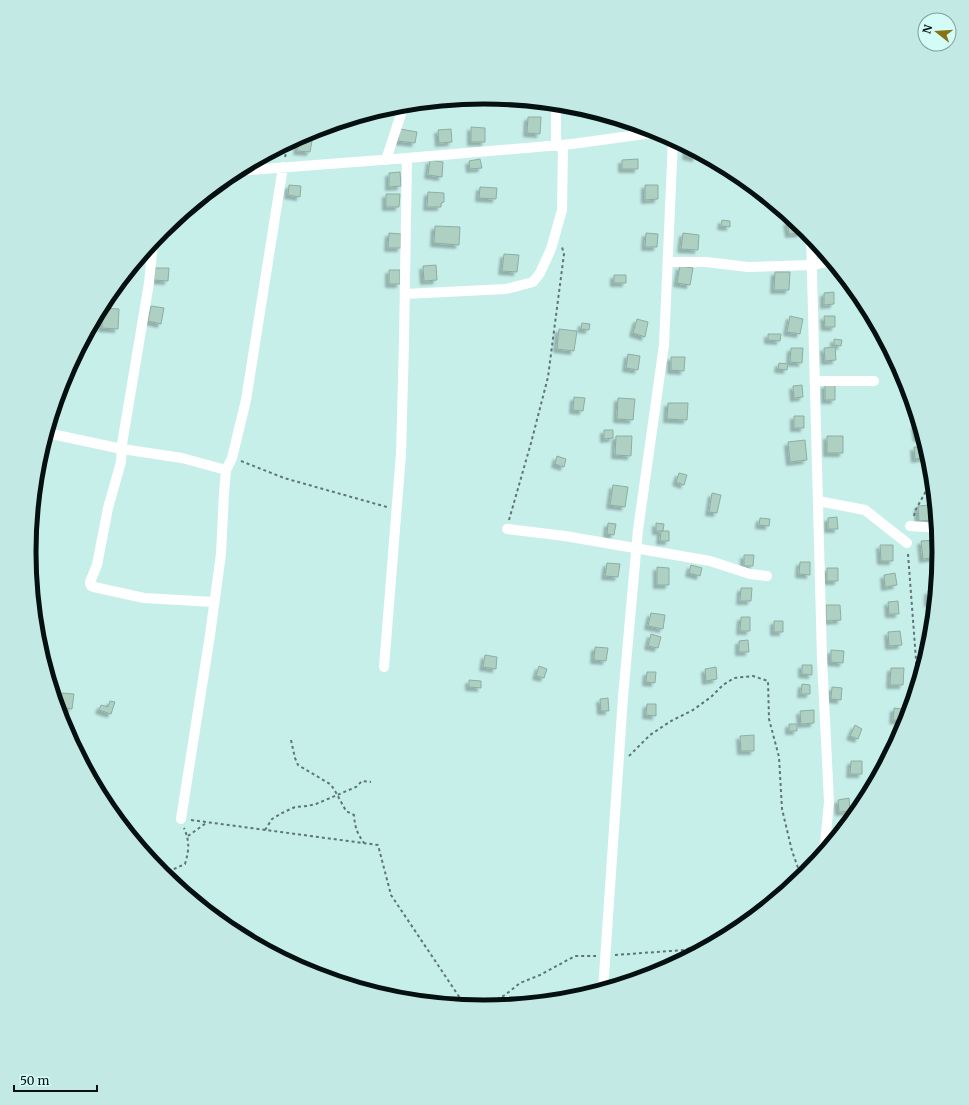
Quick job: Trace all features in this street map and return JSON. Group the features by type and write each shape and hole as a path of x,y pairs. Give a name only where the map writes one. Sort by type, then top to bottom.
{"street":[{"path":"405,294 506,289 533,282 540,273 551,249 562,210 560,145 557,110"},
{"path":"386,160 402,112"},
{"path":"251,170 560,145 645,134"},
{"path":"603,985 623,697 637,548 664,345 672,145"},
{"path":"384,667 401,454 407,158"},
{"path":"180,819 221,554 226,470 232,458 246,400 283,167"},
{"path":"812,246 822,659 829,802 825,845"},
{"path":"152,251 149,283 121,462 108,508 97,565 90,582 91,586 144,598 214,602"},
{"path":"668,262 706,262 748,267 812,265 826,262"},
{"path":"815,380 874,381"},
{"path":"52,434 122,449 182,458 226,470"},
{"path":"818,501 865,510 907,543"},
{"path":"910,526 932,528"},
{"path":"507,529 565,536 710,561 750,574 767,576"}],"path":[{"path":"283,167 287,149"},
{"path":"507,529 548,377 564,254 556,231"},
{"path":"232,458 284,478 396,509"},
{"path":"910,526 915,511 928,486"},
{"path":"907,543 917,672"},
{"path":"618,767 650,735 671,721 693,710 711,697 723,685 734,678 753,676 768,681 770,719 779,757 782,809 792,851 800,872"},
{"path":"291,740 298,765 330,784 346,810 354,815 355,827 358,835 364,843"},
{"path":"265,830 272,819 295,807 316,804 356,787 362,781 371,782"},
{"path":"180,819 378,845 391,895 462,1000"},
{"path":"170,873 185,864 189,849 188,836 180,819"},
{"path":"188,836 207,822"},
{"path":"494,1001 505,995 520,983 540,975 575,956 606,956 684,950 703,944"}],"building":[{"path":"528,117 541,117 540,134 527,133"},
{"path":"471,127 485,128 485,142 471,142"},
{"path":"400,129 417,132 415,143 398,141"},
{"path":"451,129 452,142 439,143 438,130"},
{"path":"308,140 312,141 310,152 297,151 298,145"},
{"path":"686,152 696,157 696,158 686,156"},
{"path":"480,159 482,168 470,169 469,161"},
{"path":"638,159 638,169 622,169 622,160"},
{"path":"430,160 443,162 442,177 428,175"},
{"path":"400,172 401,186 389,187 389,173"},
{"path":"289,185 301,186 300,197 288,195"},
{"path":"645,185 658,185 658,199 645,200"},
{"path":"480,187 497,188 496,199 479,198"},
{"path":"428,192 444,193 444,202 441,203 441,207 427,207"},
{"path":"386,194 400,194 399,207 386,207"},
{"path":"722,220 730,221 730,227 721,226"},
{"path":"788,222 800,233 789,234"},
{"path":"435,226 460,227 459,245 434,243"},
{"path":"389,233 401,234 401,248 388,248"},
{"path":"646,233 658,234 657,247 645,247"},
{"path":"683,233 699,235 698,250 681,249"},
{"path":"504,254 519,255 517,272 502,271"},
{"path":"436,265 437,280 424,281 423,266"},
{"path":"680,266 693,268 690,285 677,283"},
{"path":"155,268 169,268 168,281 154,280"},
{"path":"389,270 400,270 400,284 389,284"},
{"path":"775,272 790,272 789,290 774,290"},
{"path":"614,275 626,275 626,283 614,283"},
{"path":"834,292 834,304 824,305 824,293"},
{"path":"151,306 164,308 161,324 148,321"},
{"path":"109,308 119,309 118,329 102,328 103,318"},
{"path":"790,316 803,319 800,334 787,332"},
{"path":"824,316 835,316 835,327 825,327"},
{"path":"637,319 648,322 645,337 633,333"},
{"path":"582,323 590,324 589,330 581,329"},
{"path":"559,329 577,331 574,351 557,349"},
{"path":"768,334 781,334 780,341 768,340"},
{"path":"834,339 842,340 841,346 834,345"},
{"path":"835,347 836,360 825,361 824,348"},
{"path":"791,348 803,348 802,363 790,362"},
{"path":"628,354 640,356 638,370 626,368"},
{"path":"671,357 685,357 684,371 671,370"},
{"path":"779,363 788,364 787,370 778,369"},
{"path":"835,384 835,400 825,400 825,385"},
{"path":"802,385 803,397 794,398 793,386"},
{"path":"574,397 585,398 583,411 573,410"},
{"path":"618,398 635,399 633,420 617,419"},
{"path":"668,403 688,403 687,420 667,419"},
{"path":"794,416 804,416 804,428 794,428"},
{"path":"604,430 613,430 613,438 604,439"},
{"path":"616,436 632,436 631,456 615,455"},
{"path":"827,436 843,436 843,453 827,453"},
{"path":"805,440 807,460 790,462 788,442"},
{"path":"914,447 920,447 923,458 915,459"},
{"path":"557,456 566,459 564,467 555,464"},
{"path":"679,473 687,475 684,485 676,482"},
{"path":"613,485 628,487 625,507 610,505"},
{"path":"712,493 721,495 717,513 709,512"},
{"path":"930,505 932,520 919,521 918,506"},
{"path":"837,517 838,529 828,529 828,518"},
{"path":"760,518 770,519 769,526 759,525"},
{"path":"608,523 616,524 614,535 607,534"},
{"path":"656,523 664,524 663,531 656,531"},
{"path":"661,531 669,531 669,541 660,541"},
{"path":"933,540 933,558 923,559 921,541"},
{"path":"880,545 893,545 893,561 881,561"},
{"path":"744,555 754,555 753,566 744,566"},
{"path":"800,562 810,562 810,575 799,574"},
{"path":"607,563 620,564 618,577 605,576"},
{"path":"691,565 702,568 700,576 689,573"},
{"path":"657,567 669,568 669,585 657,585"},
{"path":"827,568 838,568 838,581 827,581"},
{"path":"895,573 897,585 885,587 884,575"},
{"path":"741,588 752,588 751,601 740,601"},
{"path":"928,591 931,591 930,603 928,603"},
{"path":"898,601 899,614 889,614 888,602"},
{"path":"826,605 840,605 841,620 826,621"},
{"path":"651,613 665,615 663,629 648,626"},
{"path":"741,617 750,617 750,631 740,631"},
{"path":"774,621 783,621 783,632 774,632"},
{"path":"900,631 902,645 889,646 888,632"},
{"path":"651,634 661,637 658,648 648,646"},
{"path":"748,640 749,652 739,652 739,641"},
{"path":"595,647 608,648 606,661 594,660"},
{"path":"831,650 844,651 843,663 831,662"},
{"path":"485,655 497,657 496,669 483,667"},
{"path":"802,665 812,665 812,675 802,674"},
{"path":"539,666 547,669 544,678 536,676"},
{"path":"716,667 717,679 706,681 705,669"},
{"path":"891,668 904,668 903,685 890,685"},
{"path":"647,672 656,672 655,683 646,682"},
{"path":"469,680 481,681 481,688 469,687"},
{"path":"802,684 810,685 810,694 801,694"},
{"path":"832,687 842,688 841,700 831,699"},
{"path":"62,693 74,694 72,709 64,708 61,701"},
{"path":"608,698 609,711 601,711 600,699"},
{"path":"110,701 115,702 111,714 99,710 101,705 108,707"},
{"path":"647,704 656,704 656,716 646,715"},
{"path":"894,708 903,709 900,721 893,720"},
{"path":"814,710 814,723 801,724 800,711"},
{"path":"789,724 797,724 797,731 789,731"},
{"path":"855,725 862,729 858,739 850,736"},
{"path":"754,735 754,751 741,751 740,736"},
{"path":"851,761 862,761 862,774 850,774"},
{"path":"849,798 850,811 839,812 838,800"}]}
